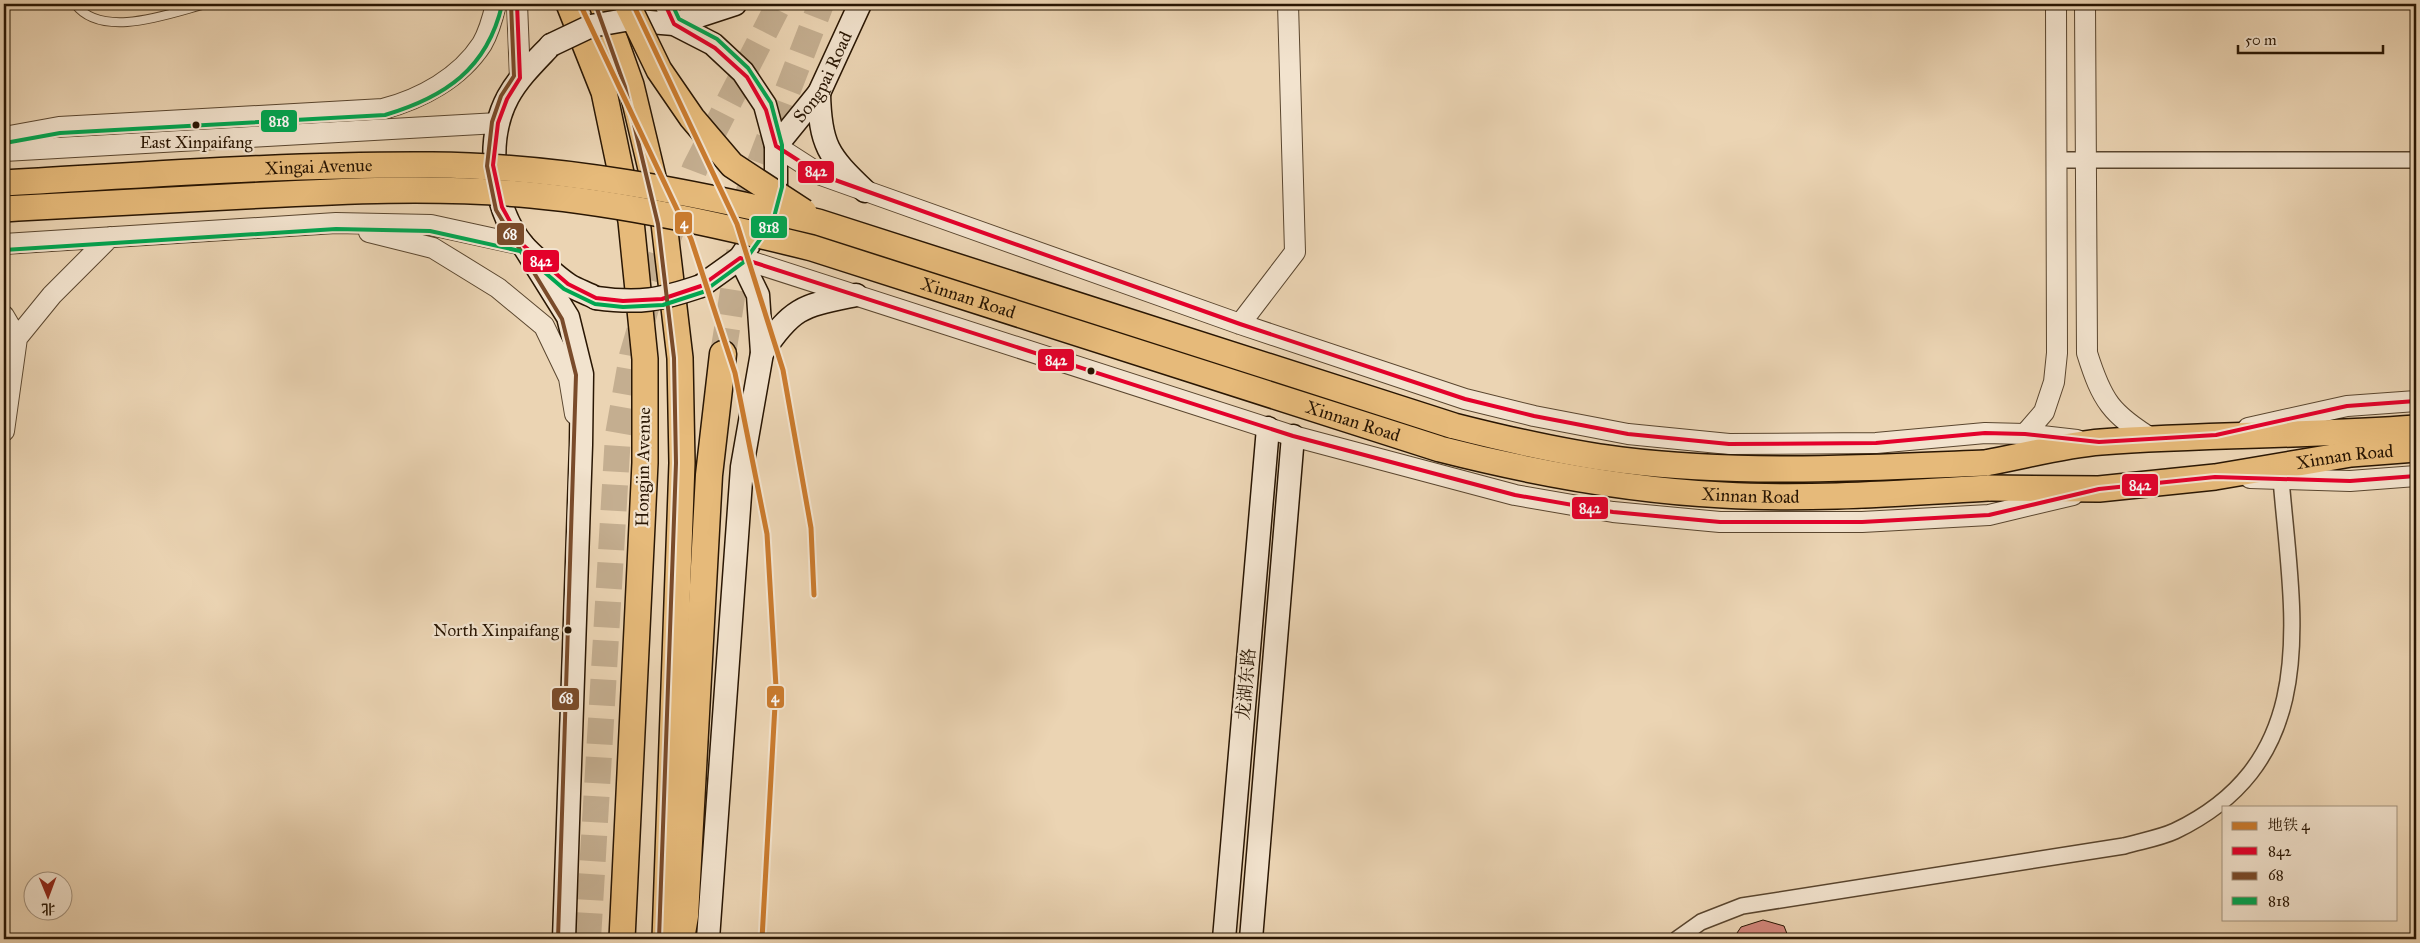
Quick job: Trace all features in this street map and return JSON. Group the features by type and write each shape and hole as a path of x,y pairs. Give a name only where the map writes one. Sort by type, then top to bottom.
{"highway":[{"path":"682,939 685,916 709,475 723,354"}],"main road":[{"name":"Hongjin Avenue","path":"569,4 606,101 631,221 645,359 645,463 622,939"},
{"name":"Hongjin Avenue","path":"602,4 632,84 664,223 680,358 682,463 665,939"},
{"path":"674,24 735,4"},
{"name":"Songpai Road","path":"776,146 820,93 860,4"},
{"path":"626,12 659,70 692,118 732,166 818,222"},
{"path":"523,245 568,284 596,298 623,301 662,299 701,286 740,258 767,218 776,186 776,146 764,105 744,72 713,44 674,24 626,12 590,26 552,45 520,78 507,99 498,123 493,166 502,208 523,245 568,317 582,374 564,939"},
{"path":"820,93 820,122 826,145 838,165 865,191"},
{"name":"Xingai Avenue","path":"4,183 320,166 433,165 529,170 634,184"},
{"name":"Xinnan Road","path":"634,184 722,199 818,222 1454,426 1528,445 1621,460 1725,468 1863,468 1985,463 2099,442 2216,435 2416,449"},
{"name":"Xingai Avenue","path":"4,208 319,192 434,189 530,195 631,208"},
{"name":"Xinnan Road","path":"631,208 717,225 812,248 1440,449 1520,469 1615,485 1724,495 1860,495 1988,488 2100,489 2215,478 2416,428"},
{"path":"708,939 742,467 762,353 758,295 740,258"},
{"path":"762,353 780,325 797,311 817,303 856,295"},
{"name":"龙湖东路","path":"1224,939 1268,428"},
{"name":"龙湖东路","path":"1251,939 1293,436"}],"street":[{"path":"4,138 59,127 383,109 406,103 427,93 467,62 482,43 496,4"},
{"path":"517,4 520,78"},
{"path":"665,4 674,24"},
{"path":"1240,324 1295,252 1288,4"},
{"path":"2025,434 2044,412 2054,382 2056,363 2056,4"},
{"path":"2085,4 2087,353 2096,381 2108,406 2129,425 2154,440"},
{"path":"322,112 420,127"},
{"name":"Xingai Avenue","path":"4,151 498,123"},
{"name":"Xinnan Road","path":"776,146 822,176 1240,324 1465,398 1534,416 1628,434 1729,444 1876,443 1985,433 2025,434 2099,442"},
{"path":"2056,160 2416,160"},
{"path":"336,223 433,248 498,288 544,326 568,378 581,445"},
{"path":"4,244 336,223 431,225 523,245"},
{"path":"4,431 17,338 52,295 110,237"},
{"name":"Xinnan Road","path":"740,258 1293,436 1515,496 1613,512 1720,522 1862,522 1989,515 2100,489"},
{"path":"4,316 17,338"},
{"name":"Xinnan Road","path":"2216,435 2347,406 2416,400"},
{"name":"Xinnan Road","path":"2215,478 2350,481 2416,476"},
{"path":"1676,939 1701,922 1742,906 2124,846 2174,831 2216,807 2250,776 2274,735 2288,687 2293,632 2281,479"}],"lane":[{"path":"75,4 106,22 136,22 206,4"}],"building":[{"path":"1763,920 1784,926 1789,939 1733,939 1741,927"}],"tunnel":[{"path":"588,939 618,435 632,356 661,257 695,168 779,4"},
{"path":"748,200 749,191 821,4"},
{"path":"723,354 741,241"}],"metro line":[{"name":"4","path":"580,4 691,239 735,373 767,534 776,687 762,939"},
{"name":"4","path":"633,4 737,224 783,370 811,528 814,595"}],"transit line":[{"name":"68","path":"511,4 514,76 501,96 492,122 487,166 496,210 562,319 576,375 558,939"},
{"name":"842","path":"517,4 520,78 507,99 498,123 493,165 502,207 523,245 568,284 596,298 623,301 662,299 701,286 740,258 1293,436 1515,495 1613,512 1720,522 1862,522 1989,515 2099,489 2215,477 2350,481 2416,476"},
{"name":"842","path":"665,4 674,24 715,48 747,77 766,110 776,146 821,175 1240,324 1465,399 1534,416 1628,434 1729,444 1876,443 1985,433 2025,434 2099,442 2216,435 2347,406 2416,401"},
{"name":"818","path":"4,250 336,229 430,231 520,251 564,289 595,304 623,307 663,305 703,292 744,262 773,221 782,187 782,145 771,103 748,68 717,39 679,19 672,4"},
{"name":"818","path":"5,143 60,133 385,115 426,99 460,77 486,47 502,5"},
{"name":"68","path":"596,6 625,87 658,224 674,358 676,463 659,939"}],"place":[{"name":"East Xinpaifang","path":"196,125"},
{"name":"North Xinpaifang","path":"568,630"}]}
